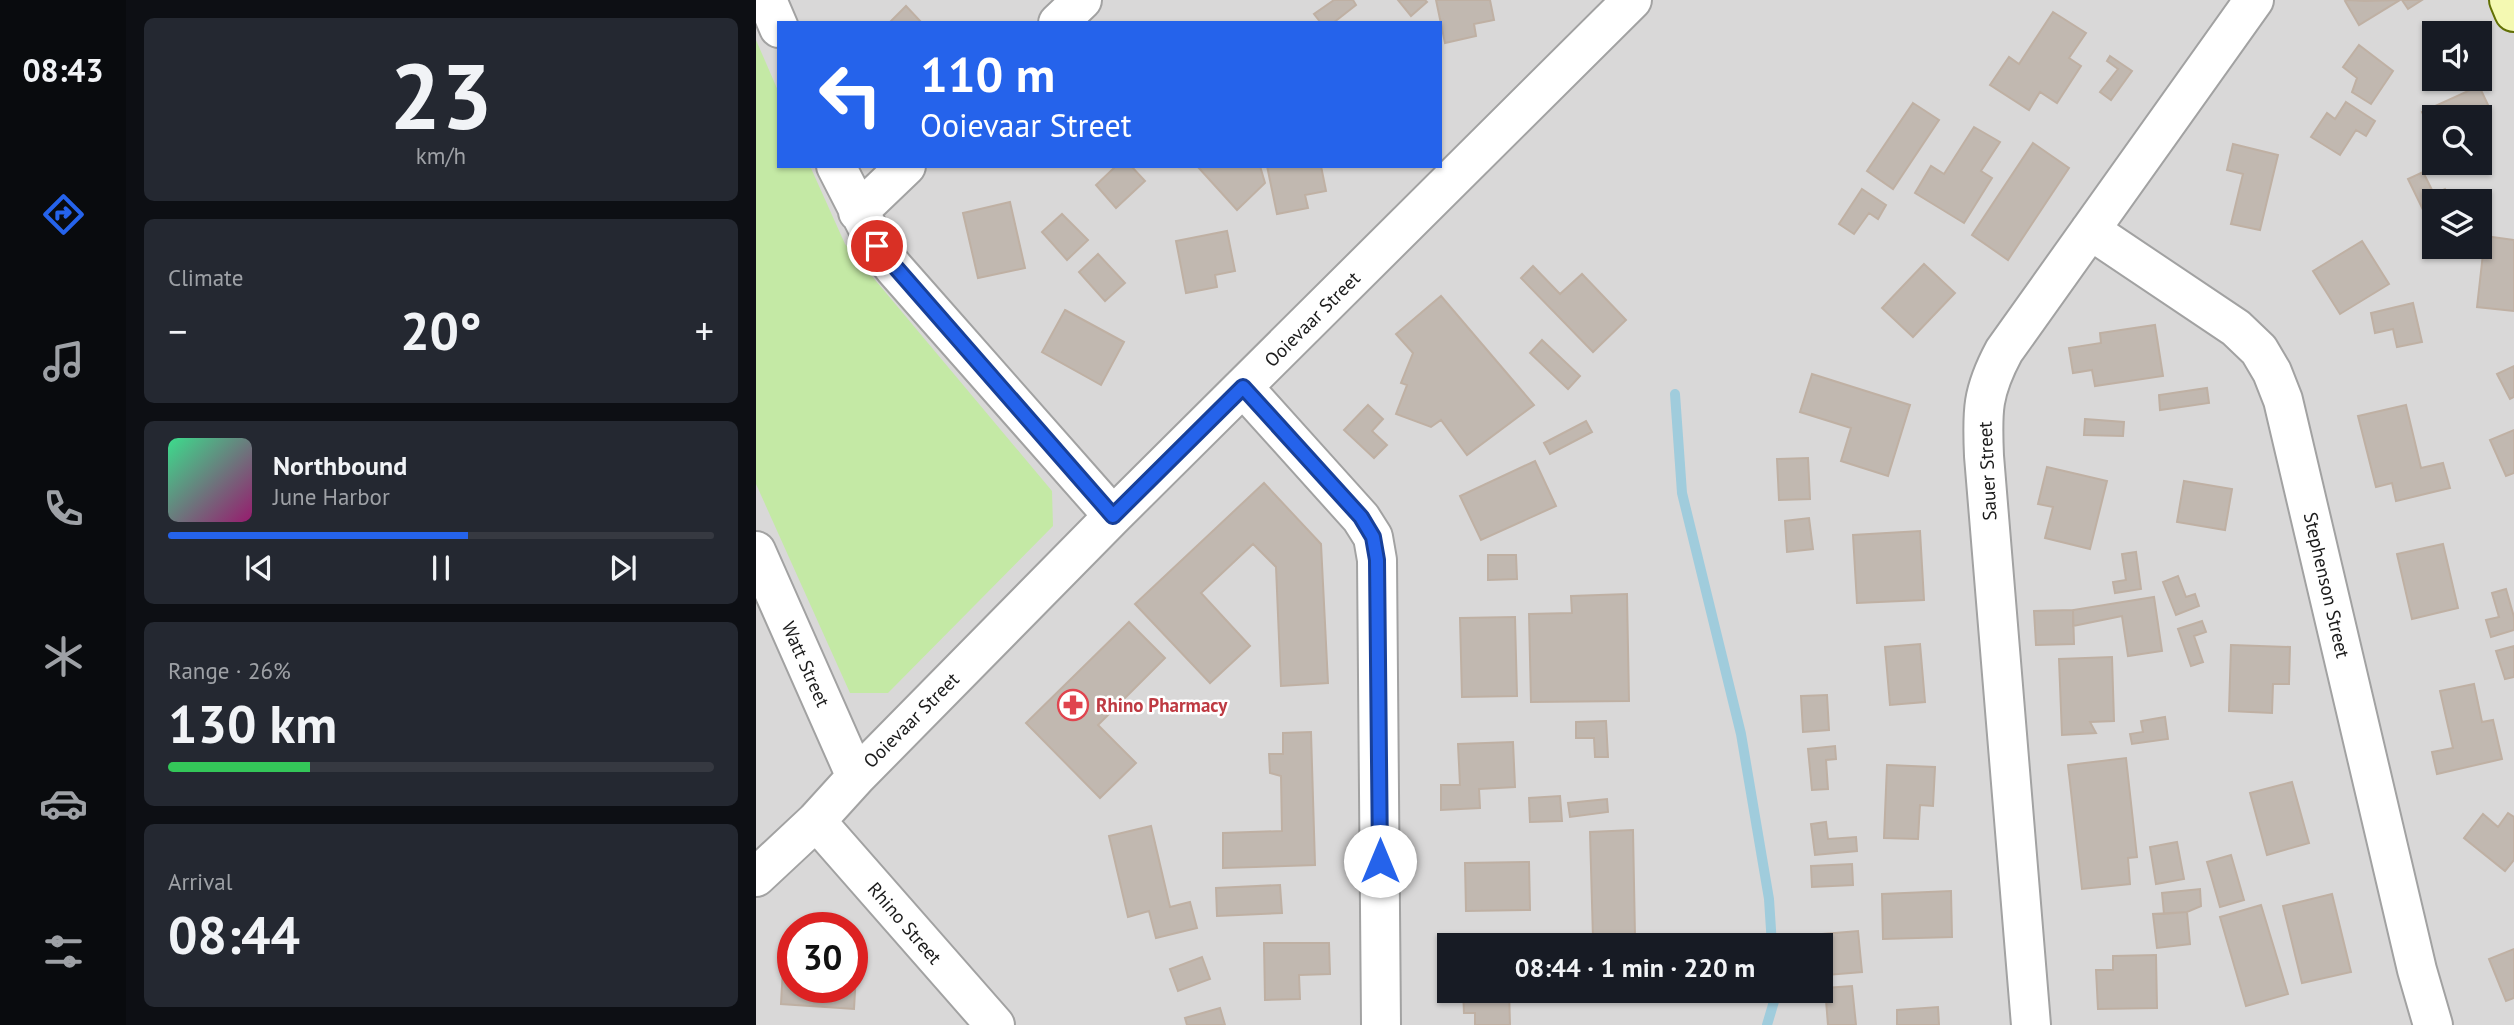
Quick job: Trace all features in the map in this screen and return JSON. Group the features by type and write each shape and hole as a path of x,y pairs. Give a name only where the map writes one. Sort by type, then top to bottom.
{"street":[{"path":"768,0 777,22"},
{"path":"1060,21 1082,0"},
{"name":"Ooievaar Street","path":"756,877 816,821 1113,516 1632,0"},
{"name":"Sauer Street","path":"2031,1025 1985,470 1984,405 1989,378 2004,351 2253,0"},
{"path":"2509,0 2514,12"},
{"path":"837,168 877,246 894,268 1113,516"},
{"path":"858,212 904,168"},
{"name":"Stephenson Street","path":"2090,230 2236,328 2259,350 2272,372 2283,400 2417,970 2433,1025"},
{"path":"1243,387 1361,517 1373,537 1378,573 1381,1025"},
{"name":"Watt Street","path":"756,551 856,777"},
{"name":"Rhino Street","path":"816,821 995,1025"}],"shaded area":[{"path":"756,0 2514,0 2514,1025 756,1025"}],"green space":[{"path":"756,40 777,88 777,168 811,168 845,244 1052,491 1053,526 888,693 850,693 756,484"}],"building":[{"path":"1334,0 1353,0 1356,5 1336,21 1319,21 1314,14"},
{"path":"1398,0 1425,0 1427,2 1411,16"},
{"path":"1436,0 1490,0 1494,20 1474,24 1476,36 1445,43"},
{"path":"2400,0 2359,25 2345,1"},
{"path":"2402,0 2422,0 2408,9"},
{"path":"906,6 920,21 891,21"},
{"path":"2053,12 2086,33 2069,58 2081,66 2057,103 2040,92 2029,110 1990,85 2009,57 2019,64"},
{"path":"2359,45 2393,71 2371,104 2352,92 2357,78 2343,67"},
{"path":"2110,56 2132,71 2111,100 2100,92 2118,69 2107,61"},
{"path":"2468,91 2481,91 2488,105 2437,105"},
{"path":"2346,102 2375,121 2366,136 2356,130 2340,155 2311,137 2327,113 2335,119"},
{"path":"1913,103 1939,120 1893,189 1867,171"},
{"path":"1974,127 2000,142 1981,171 1992,178 1964,223 1915,193 1931,166 1944,174"},
{"path":"2033,143 2069,168 2008,260 1972,235"},
{"path":"2233,144 2278,155 2260,230 2231,224 2243,174 2227,170"},
{"path":"1114,168 1133,168 1145,181 1116,208 1096,185"},
{"path":"1199,168 1261,168 1265,183 1237,210"},
{"path":"1267,168 1321,168 1326,191 1305,195 1308,208 1277,214"},
{"path":"2422,172 2432,189 2422,189 2422,208 2408,179"},
{"path":"1862,189 1886,205 1878,219 1869,213 1854,234 1839,224"},
{"path":"1010,202 1025,268 978,278 963,213"},
{"path":"1062,214 1088,240 1067,260 1042,232"},
{"path":"1227,231 1235,271 1215,275 1217,287 1186,293 1176,241"},
{"path":"2492,237 2514,240 2514,311 2477,307 2482,259 2492,259"},
{"path":"2362,241 2389,284 2340,314 2313,271"},
{"path":"1098,254 1125,283 1105,301 1079,272"},
{"path":"1924,264 1955,293 1913,337 1882,308"},
{"path":"1533,266 1560,294 1582,274 1626,320 1593,352 1521,278"},
{"path":"1441,296 1534,405 1467,455 1441,420 1431,427 1396,414 1407,385 1401,383 1413,353 1396,334"},
{"path":"2413,303 2422,342 2397,347 2393,329 2375,333 2371,313"},
{"path":"1065,310 1124,342 1101,385 1042,352"},
{"path":"2155,325 2163,376 2095,386 2092,370 2073,373 2069,348 2101,343 2100,333"},
{"path":"1542,340 1580,376 1568,389 1530,353"},
{"path":"2514,366 2514,397 2510,399 2497,374"},
{"path":"1812,374 1910,405 1888,476 1841,461 1851,428 1800,412"},
{"path":"2207,388 2209,403 2160,410 2159,395"},
{"path":"1368,405 1383,419 1372,431 1387,445 1374,458 1344,430"},
{"path":"2406,405 2421,468 2443,463 2450,488 2396,501 2392,483 2376,487 2358,416"},
{"path":"2085,419 2124,422 2123,436 2084,435"},
{"path":"1586,421 1592,432 1550,454 1544,443"},
{"path":"2514,430 2514,473 2506,476 2490,440"},
{"path":"1808,458 1810,499 1779,500 1777,459"},
{"path":"1535,461 1556,506 1481,540 1460,496"},
{"path":"2047,467 2107,481 2090,549 2045,538 2053,507 2038,504"},
{"path":"2184,481 2232,489 2225,530 2177,522"},
{"path":"1264,483 1321,544 1328,683 1281,686 1276,567 1253,544 1201,593 1250,646 1210,683 1135,604"},
{"path":"1809,518 1813,549 1787,552 1785,521"},
{"path":"1920,531 1924,600 1857,603 1853,535"},
{"path":"2443,544 2458,608 2412,619 2397,554"},
{"path":"2136,552 2141,589 2115,593 2113,582 2126,580 2122,554"},
{"path":"1488,555 1516,555 1517,579 1488,580"},
{"path":"2178,576 2186,597 2195,594 2199,606 2176,615 2163,582"},
{"path":"2506,589 2514,617 2514,630 2491,637 2486,620 2499,617 2492,593"},
{"path":"1627,594 1629,701 1531,702 1529,614 1572,613 1571,596"},
{"path":"2154,597 2162,651 2128,656 2122,616 2073,626 2073,610"},
{"path":"2073,610 2074,644 2036,645 2034,611"},
{"path":"1515,617 1517,696 1462,697 1460,618"},
{"path":"2202,621 2206,632 2194,636 2203,662 2191,666 2178,629"},
{"path":"1129,622 1165,658 1098,725 1136,763 1100,798 1026,723"},
{"path":"1920,644 1925,702 1890,705 1885,647"},
{"path":"2231,645 2290,647 2289,684 2273,684 2272,713 2229,711"},
{"path":"2514,646 2514,677 2505,679 2496,651"},
{"path":"2112,657 2114,721 2090,722 2096,733 2062,735 2059,659"},
{"path":"2474,684 2482,722 2493,720 2502,759 2437,774 2432,752 2453,748 2440,691"},
{"path":"1827,695 1829,730 1803,732 1801,696"},
{"path":"2165,717 2168,739 2132,744 2130,734 2143,732 2141,721"},
{"path":"1606,721 1608,757 1595,757 1594,738 1576,738 1576,722"},
{"path":"1311,732 1315,865 1223,868 1223,833 1282,831 1281,776 1270,773 1269,754 1283,754 1283,733"},
{"path":"1513,742 1515,787 1479,789 1480,808 1441,810 1441,785 1460,785 1458,744"},
{"path":"1835,746 1836,759 1826,760 1828,789 1812,790 1808,749"},
{"path":"2126,758 2137,857 2128,858 2130,884 2082,889 2068,765"},
{"path":"1887,765 1935,767 1933,806 1920,805 1918,839 1884,838"},
{"path":"2292,782 2309,843 2267,855 2250,793"},
{"path":"1560,796 1562,821 1530,822 1529,798"},
{"path":"1607,799 1608,812 1570,817 1568,803"},
{"path":"2508,813 2514,817 2514,860 2505,871 2464,838 2483,814 2498,827"},
{"path":"1826,822 1828,839 1856,837 1857,851 1815,855 1811,824"},
{"path":"1151,826 1170,907 1190,902 1197,928 1156,938 1149,911 1128,917 1109,836"},
{"path":"1633,830 1635,933 1593,933 1590,832"},
{"path":"2177,842 2184,879 2156,884 2150,847"},
{"path":"2231,855 2244,900 2220,907 2207,862"},
{"path":"1529,862 1530,910 1466,911 1465,863"},
{"path":"1852,864 1853,885 1812,887 1811,866"},
{"path":"1280,885 1282,913 1217,916 1216,888"},
{"path":"2200,889 2201,906 2187,912 2164,914 2162,893"},
{"path":"1951,891 1952,937 1883,939 1882,894"},
{"path":"2332,894 2351,972 2302,983 2283,906"},
{"path":"2261,905 2288,994 2246,1006 2220,917"},
{"path":"2187,912 2190,944 2157,948 2153,914"},
{"path":"1858,931 1862,972 1833,974 1833,933"},
{"path":"1264,943 1329,943 1330,974 1299,975 1300,999 1265,1000"},
{"path":"2514,949 2514,998 2506,1001 2489,959"},
{"path":"2156,955 2157,1008 2098,1009 2096,970 2113,970 2113,956"},
{"path":"1202,957 1210,979 1178,991 1170,969"},
{"path":"1852,986 1856,1025 1828,1025 1826,1003 1833,1003 1833,987"},
{"path":"781,1003 854,1003 854,1009"},
{"path":"1464,1003 1509,1003 1510,1025 1475,1025 1475,1013 1464,1013"},
{"path":"1938,1007 1939,1025 1897,1025 1897,1010"},
{"path":"1220,1008 1225,1025 1187,1025 1185,1018"}],"waterway":[{"path":"1675,394 1682,493 1741,734 1769,899 1771,933"},
{"path":"1767,1025 1774,1003"}],"place":[{"name":"Rhino Pharmacy","path":"1073,705"}],"route":[{"path":"877,246 1113,516 1243,387 1361,517 1373,537 1377,560 1380,861"}]}
